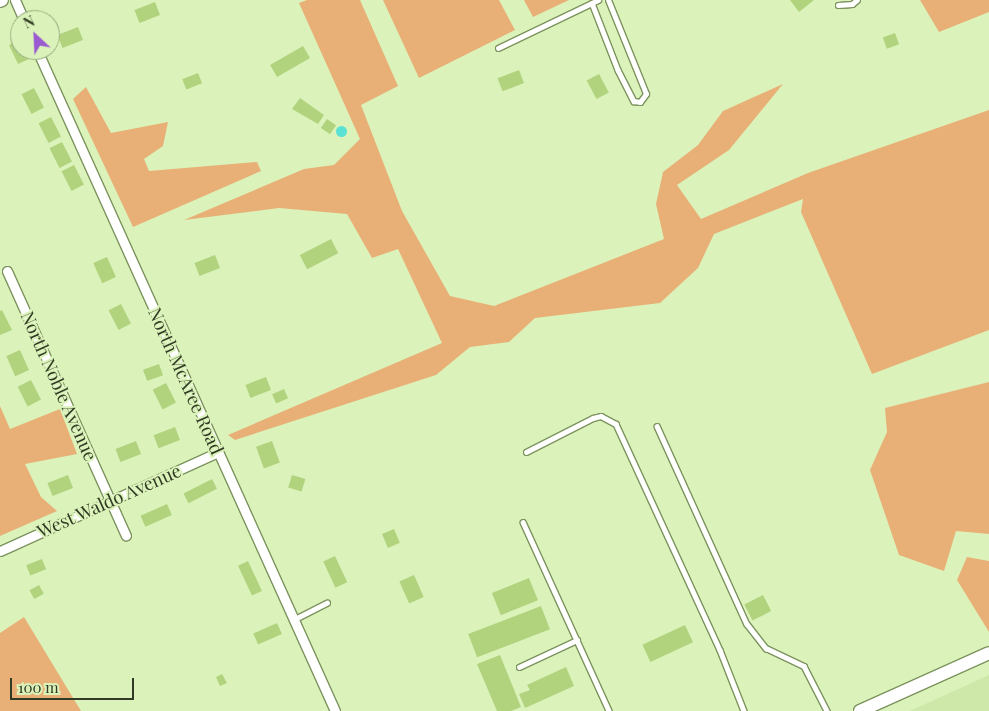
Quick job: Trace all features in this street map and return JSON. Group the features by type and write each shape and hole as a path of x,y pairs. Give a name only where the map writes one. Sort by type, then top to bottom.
{"main road":[{"path":"860,711 989,653"}],"street":[{"name":"North McAree Road","path":"42,60 335,711"},
{"name":"North Noble Avenue","path":"7,271 112,500 126,536"},
{"name":"West Waldo Avenue","path":"0,550 218,452"}],"lane":[{"path":"498,48 598,0"},
{"path":"592,3 618,70 634,101 640,102 646,94 608,0"},
{"path":"838,5 852,4 858,0"},
{"path":"526,452 593,418 601,416 616,424 720,650 744,711"},
{"path":"657,426 754,637 766,648 804,666 827,711"},
{"path":"523,522 609,711"},
{"path":"294,620 327,603"},
{"path":"519,667 577,640"}],"shaded area":[{"path":"307,0 360,0 398,86 361,105 402,211 450,296 494,306 664,239 656,204 663,172 698,145 723,111 783,84 729,150 677,185 701,219 808,173 989,110 989,330 872,374 801,212 803,199 714,234 698,268 660,303 535,318 509,342 470,347 436,375 235,440 228,435 442,343 398,249 372,258 347,214 279,208 184,220 304,169 334,165 360,139 299,3"},
{"path":"383,0 499,0 515,30 419,78"},
{"path":"524,0 569,0 533,17"},
{"path":"920,0 989,0 989,12 939,32"},
{"path":"86,87 111,133 168,122 163,146 144,159 149,171 257,162 261,171 133,227 73,99"},
{"path":"989,382 989,534 956,531 944,571 899,555 870,470 887,432 885,408"},
{"path":"0,406 10,429 60,409 77,454 25,464 41,497 57,511 0,536"},
{"path":"967,557 989,561 989,632 957,580"},
{"path":"24,617 81,711 0,711 0,633"},
{"path":"989,675 989,711 910,711"}],"water":[{"path":"341,125 347,131 341,137 335,131"}],"building":[{"path":"790,0 814,0 799,12"},
{"path":"155,2 160,15 139,23 134,10"},
{"path":"78,27 83,40 62,48 60,34"},
{"path":"895,33 899,44 887,49 883,37"},
{"path":"303,46 310,58 277,77 270,65"},
{"path":"16,60 27,60 18,64"},
{"path":"519,70 524,83 503,91 498,78"},
{"path":"198,73 202,83 186,90 182,79"},
{"path":"599,74 609,93 596,99 587,81"},
{"path":"34,88 44,108 32,114 22,94"},
{"path":"300,98 324,115 318,124 292,109"},
{"path":"51,117 61,137 49,143 39,123"},
{"path":"327,119 336,125 330,134 321,128"},
{"path":"62,142 72,162 60,168 50,148"},
{"path":"74,165 84,185 72,191 62,171"},
{"path":"331,239 338,253 307,269 300,255"},
{"path":"215,255 220,268 199,276 194,263"},
{"path":"107,257 116,277 102,283 93,263"},
{"path":"121,304 131,324 119,330 109,310"},
{"path":"2,310 12,330 0,335 0,311"},
{"path":"20,350 29,370 15,376 6,356"},
{"path":"159,364 163,375 147,381 143,370"},
{"path":"266,377 271,390 250,398 245,385"},
{"path":"31,380 41,400 28,406 18,387"},
{"path":"166,383 176,403 163,409 153,390"},
{"path":"284,389 288,398 276,403 272,394"},
{"path":"175,427 180,440 159,448 154,435"},
{"path":"136,441 141,454 120,462 115,449"},
{"path":"272,441 280,463 264,468 256,447"},
{"path":"68,475 73,488 52,496 47,483"},
{"path":"292,475 305,479 302,492 288,487"},
{"path":"212,479 217,489 188,503 183,494"},
{"path":"167,504 172,515 145,527 141,516"},
{"path":"394,529 400,543 388,548 382,534"},
{"path":"335,556 347,582 335,588 323,561"},
{"path":"42,559 46,569 30,576 26,565"},
{"path":"248,561 262,591 252,596 238,566"},
{"path":"414,575 424,597 409,603 399,582"},
{"path":"529,578 538,600 501,615 492,593"},
{"path":"39,585 44,594 34,599 29,590"},
{"path":"763,595 771,611 752,621 744,605"},
{"path":"541,606 550,629 477,657 468,634"},
{"path":"277,623 282,634 258,645 253,634"},
{"path":"685,625 693,642 650,662 642,645"},
{"path":"500,655 521,707 511,711 497,711 477,664"},
{"path":"566,667 574,686 525,708 519,694 530,690 527,685"},
{"path":"222,674 227,683 220,686 216,677"}]}
